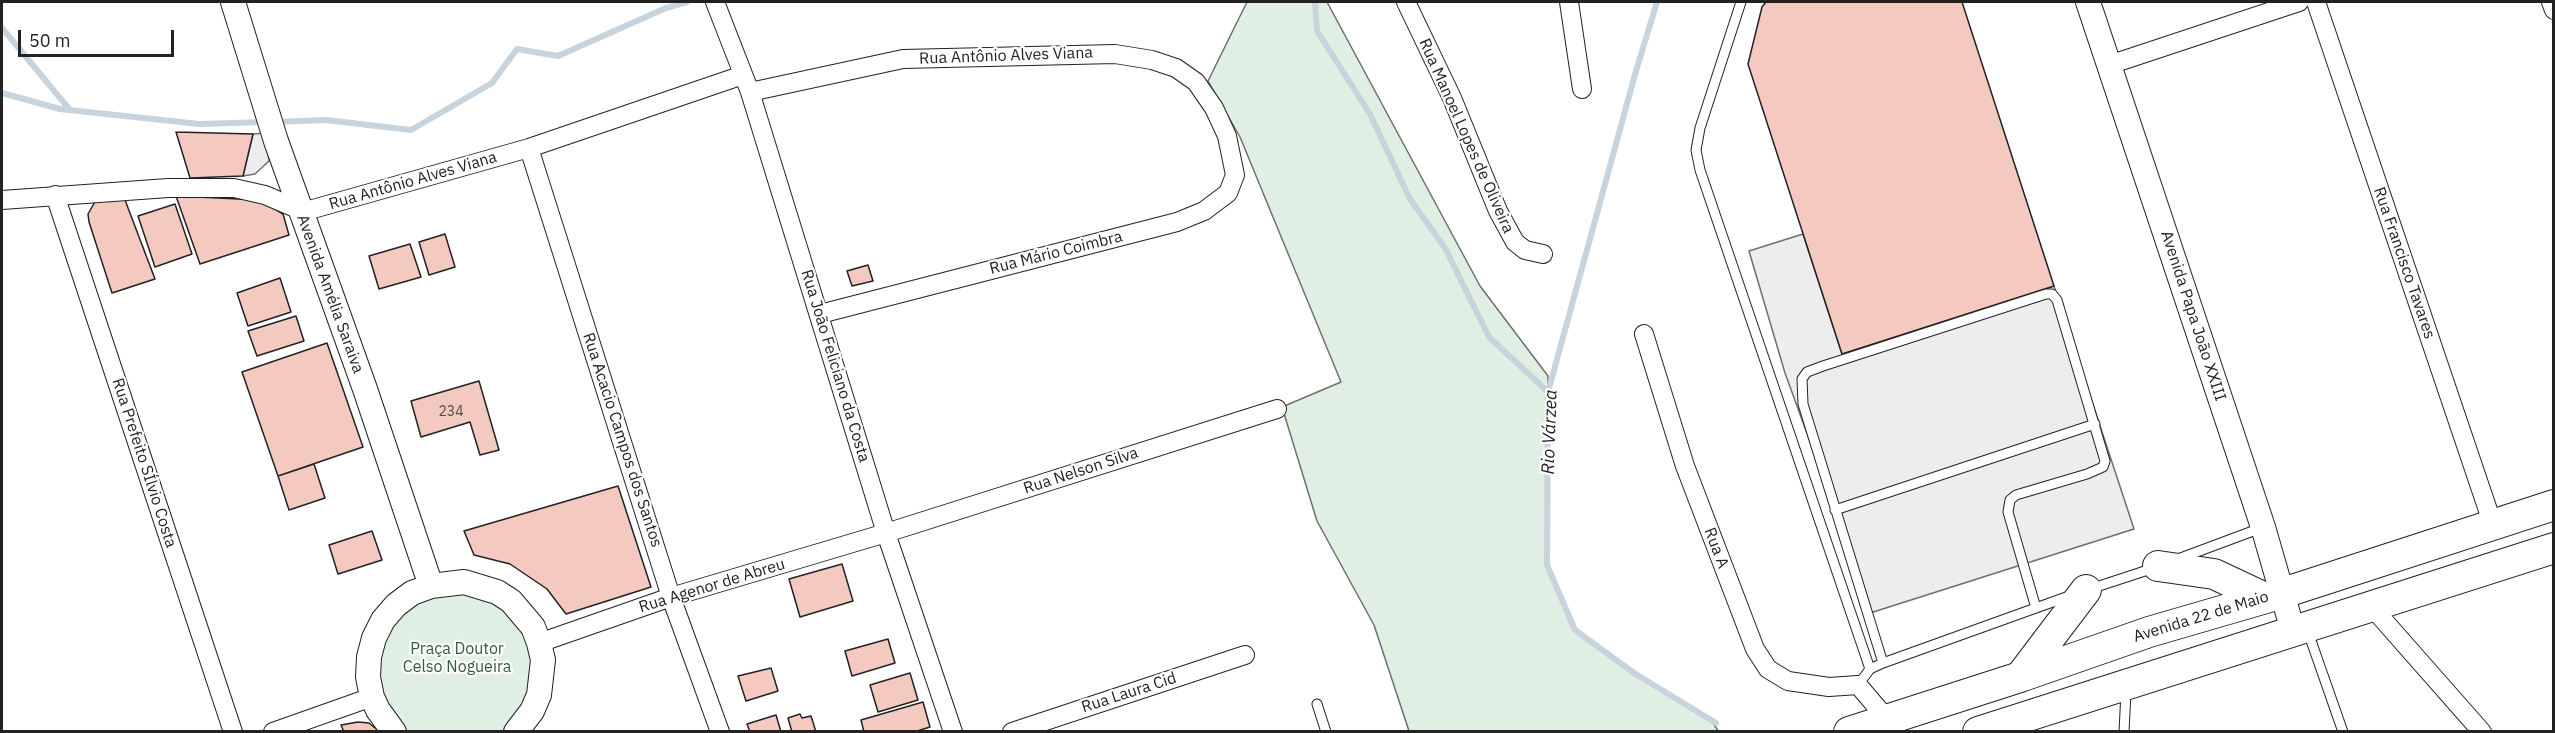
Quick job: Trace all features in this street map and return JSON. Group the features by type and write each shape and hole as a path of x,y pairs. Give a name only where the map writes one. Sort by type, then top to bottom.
{"main road":[{"name":"Avenida 22 de Maio","path":"1849,732 1892,725 2149,632 2273,595 2553,505"},
{"path":"1978,732 2371,606 2552,554"},
{"path":"2158,566 2214,574 2273,595"},
{"path":"2020,677 2086,591"}],"street":[{"name":"Avenida Amélia Saraiva","path":"233,2 276,141 365,389 431,586"},
{"name":"Rua Manoel Lopes de Oliveira","path":"1407,2 1452,98 1509,231 1515,242 1525,250 1543,254"},
{"path":"1569,2 1582,89"},
{"name":"Avenida Papa João XXIII","path":"2088,2 2263,527 2273,595 2300,629"},
{"path":"2109,65 2300,2"},
{"name":"Rua Francisco Tavares","path":"2316,2 2493,525"},
{"path":"2551,2 2553,10"},
{"name":"Rua João Feliciano da Costa","path":"717,7 750,92 886,533 953,732"},
{"name":"Rua Antônio Alves Viana","path":"750,92 903,59 1115,54 1168,65 1196,82 1214,108 1227,136"},
{"name":"Rua Antônio Alves Viana","path":"300,210 348,201 529,148 743,75"},
{"name":"Rua Mário Coimbra","path":"820,314 1177,222 1204,211 1227,194 1235,175 1227,136"},
{"name":"Rua Acacio Campos dos Santos","path":"529,148 671,597 720,732"},
{"path":"2,200 168,188 234,188 265,195 300,210"},
{"name":"Rua Prefeito SÍlvio Costa","path":"55,195 233,732"},
{"name":"Rua A","path":"1644,334 1684,466 1755,649 1768,669 1788,681 1829,687 1858,685"},
{"name":"Rua Nelson Silva","path":"886,533 1276,409"},
{"name":"Rua Agenor de Abreu","path":"539,643 671,597 886,533"},
{"path":"394,732 372,697 369,657 374,638 383,620 396,605 412,593 431,586 464,582 497,592 523,613 539,643 543,669 539,695 532,711 516,732"},
{"path":"2371,606 2482,732"},
{"name":"Rua Laura Cid","path":"1012,732 1245,655"},
{"path":"1858,685 1892,725"},
{"path":"273,732 372,697"}],"lane":[{"path":"1741,2 1700,128 1696,150 1700,170 1870,669"},
{"path":"1883,663 1800,389 1802,379 1807,372 1834,362 2006,306 2052,294 2057,300 2105,454 2103,466 2087,474 2016,495 2010,500 2008,512 2036,608"},
{"path":"1835,510 2096,424"},
{"path":"1858,685 1870,669 1883,663 2263,527"},
{"path":"2300,629 2343,732"},
{"path":"2124,732 2126,685"},
{"path":"1317,704 1326,732"}],"green space":[{"path":"1247,2 1327,2 1480,286 1548,376 1547,565 1575,630 1634,673 1712,721 1718,731 1409,731 1374,625 1317,521 1282,407 1341,382 1240,137 1208,81"},
{"name":"Praça Doutor Celso Nogueira","path":"464,584 514,606 541,671 512,731 398,732 387,720 374,641 396,607"}],"shaded area":[{"path":"266,133 269,161 255,174 243,176 253,134"},
{"path":"1803,234 1842,354 2054,286 2134,529 1867,614 1833,505 1785,373 1749,251"}],"building":[{"path":"1766,2 1962,2 2054,286 1842,354 1748,64 1762,7"},
{"path":"176,132 253,134 243,176 190,178"},
{"path":"176,196 260,200 283,214 289,235 200,264"},
{"path":"96,200 125,200 155,279 112,293 89,222 88,214"},
{"path":"175,204 192,254 155,267 138,216"},
{"path":"445,234 455,267 429,275 419,242"},
{"path":"410,244 421,277 379,289 369,256"},
{"path":"868,265 873,281 852,286 847,271"},
{"path":"280,278 291,312 248,326 237,293"},
{"path":"296,316 304,341 257,356 248,331"},
{"path":"327,343 363,447 278,476 242,372"},
{"path":"479,381 499,450 480,455 470,422 421,437 411,401"},
{"path":"314,464 325,498 289,510 278,476"},
{"path":"618,486 651,587 566,614 547,589 510,564 474,555 464,531"},
{"path":"372,531 382,560 338,574 329,545"},
{"path":"842,564 853,601 800,617 789,579"},
{"path":"888,639 895,663 852,676 845,651"},
{"path":"771,668 778,691 746,701 738,676"},
{"path":"910,673 918,700 878,712 870,685"},
{"path":"923,702 930,727 914,732 864,732 861,720"},
{"path":"800,714 802,718 811,716 816,732 792,732 788,718"},
{"path":"776,715 781,732 750,732 747,724"},
{"path":"369,723 380,732 344,732 341,725"}],"waterway":[{"path":"275,122 326,120 411,130 492,83 517,49 558,56 666,8 687,2"},
{"path":"1315,2 1317,31 1370,114 1410,199 1445,248 1489,337 1548,392"},
{"name":"Rio Várzea","path":"1657,2 1548,392 1547,565 1575,630 1634,673 1716,723"},
{"path":"2,28 70,110"},
{"path":"2,93 60,109 199,124 265,122"}]}
